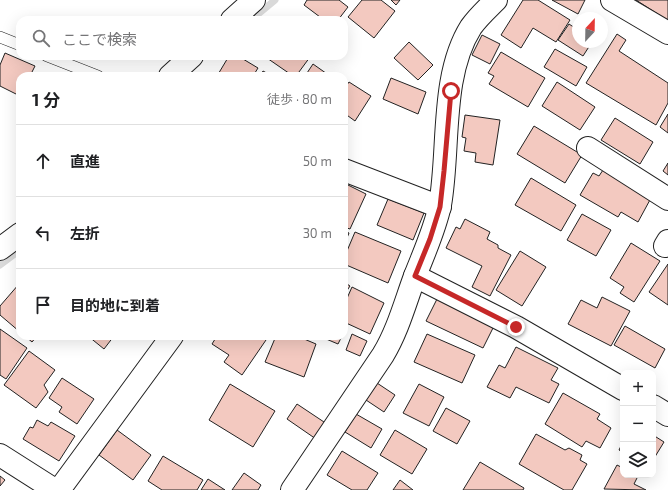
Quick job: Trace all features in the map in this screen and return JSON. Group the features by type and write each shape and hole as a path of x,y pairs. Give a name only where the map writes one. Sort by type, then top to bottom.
{"street":[{"path":"236,16 254,0"},
{"path":"292,490 389,344 430,239 440,207 450,98 454,70 459,52 469,31 479,17 496,0"},
{"path":"612,0 668,33"},
{"path":"174,72 188,60"},
{"path":"588,148 668,199"},
{"path":"348,172 440,207"},
{"path":"0,249 16,237"},
{"path":"415,276 516,327 620,386"},
{"path":"59,490 169,340"},
{"path":"656,408 668,415"},
{"path":"0,455 55,490"}],"lane":[{"path":"0,37 16,43"},
{"path":"57,60 88,72"}],"building":[{"path":"307,0 339,0 348,7 341,16 319,16 304,5"},
{"path":"362,0 381,0 395,11 374,38 348,17"},
{"path":"391,0 400,0 396,5"},
{"path":"523,0 538,0 570,20 556,42 533,28 521,48 501,35"},
{"path":"552,0 585,0 579,12 574,12"},
{"path":"636,0 668,0 668,19 667,20"},
{"path":"569,24 572,26 572,48 588,48 583,56 558,40"},
{"path":"617,34 626,40 619,51 668,83 668,103 656,125 586,83"},
{"path":"482,35 500,44 490,64 472,55"},
{"path":"409,42 433,65 418,80 394,58"},
{"path":"555,49 587,67 576,86 544,67"},
{"path":"501,52 545,78 528,107 489,84 494,76 488,73"},
{"path":"5,53 16,58 16,60 21,60 35,66 32,72 16,72 16,94 0,86 0,65"},
{"path":"227,60 245,60 258,68 256,72 219,72"},
{"path":"270,60 308,60 299,72 287,72"},
{"path":"313,64 324,72 308,72"},
{"path":"391,78 426,92 418,114 383,99"},
{"path":"349,82 371,96 355,121 348,116"},
{"path":"557,82 595,107 580,130 542,106"},
{"path":"668,114 668,133 660,127"},
{"path":"465,115 500,120 493,165 475,162 476,153 464,151 466,138 462,137"},
{"path":"615,118 653,142 640,164 601,140"},
{"path":"534,126 582,155 565,183 517,154"},
{"path":"668,163 668,175 663,171"},
{"path":"603,170 651,198 638,222 621,212 618,217 580,195 593,173 599,176"},
{"path":"531,178 576,205 561,231 515,205"},
{"path":"348,185 366,194 350,229 348,228"},
{"path":"388,199 424,213 413,240 377,225"},
{"path":"582,214 611,230 596,256 567,240"},
{"path":"465,219 490,232 487,239 498,245 498,248 511,255 490,296 472,287 482,266 446,248 456,227 460,229"},
{"path":"355,232 401,251 388,283 348,266 348,249"},
{"path":"631,243 660,261 634,302 620,293 624,287 610,278"},
{"path":"520,251 546,267 522,306 496,290"},
{"path":"668,264 668,305 649,292"},
{"path":"16,287 16,329 0,315 0,306"},
{"path":"352,287 384,303 370,334 348,324 348,296"},
{"path":"602,297 630,311 611,346 568,324 581,300 597,308"},
{"path":"437,299 494,326 483,348 426,321"},
{"path":"625,326 665,349 655,368 614,345"},
{"path":"0,329 27,348 6,379 0,375"},
{"path":"352,334 367,341 360,356 346,350"},
{"path":"427,334 475,355 462,383 414,362"},
{"path":"93,340 111,340 104,349"},
{"path":"214,340 266,340 242,375 224,362 229,355 212,344"},
{"path":"274,340 306,340 316,344 304,377 265,362"},
{"path":"328,340 340,340 338,344"},
{"path":"516,347 558,368 551,380 559,384 549,403 516,387 510,398 487,387 499,365 505,368"},
{"path":"29,351 55,370 44,385 48,392 36,408 4,385"},
{"path":"62,378 94,399 77,424 59,412 62,407 49,398"},
{"path":"377,383 395,395 384,412 366,400"},
{"path":"230,384 275,411 253,447 209,420"},
{"path":"419,384 444,397 429,426 403,413"},
{"path":"563,393 600,414 597,419 611,428 600,448 586,441 582,447 545,424"},
{"path":"297,404 327,424 316,439 287,419"},
{"path":"446,408 470,421 457,444 433,431"},
{"path":"356,414 382,429 371,448 345,432"},
{"path":"37,420 48,426 51,422 75,436 59,461 23,439 30,427 33,428"},
{"path":"117,430 151,455 133,480 99,455"},
{"path":"395,430 427,449 412,474 380,455"},
{"path":"536,434 565,450 569,448 582,455 580,460 587,464 572,490 564,490 519,464"},
{"path":"656,437 664,442 656,455"},
{"path":"342,451 378,473 367,490 352,490 327,475"},
{"path":"163,456 203,480 197,490 162,490 148,481"},
{"path":"480,462 524,488 523,490 463,490"},
{"path":"617,465 620,466 620,478 637,478 634,484 646,490 604,489"},
{"path":"244,473 261,485 258,490 232,490"},
{"path":"0,476 5,480 0,486"},
{"path":"208,479 225,490 201,490"},
{"path":"400,480 413,490 393,490"}],"waterway":[{"path":"256,16 275,0"},
{"path":"0,265 16,253"}],"route":[{"path":"451,91 440,207 430,239 415,276 516,327"}]}
